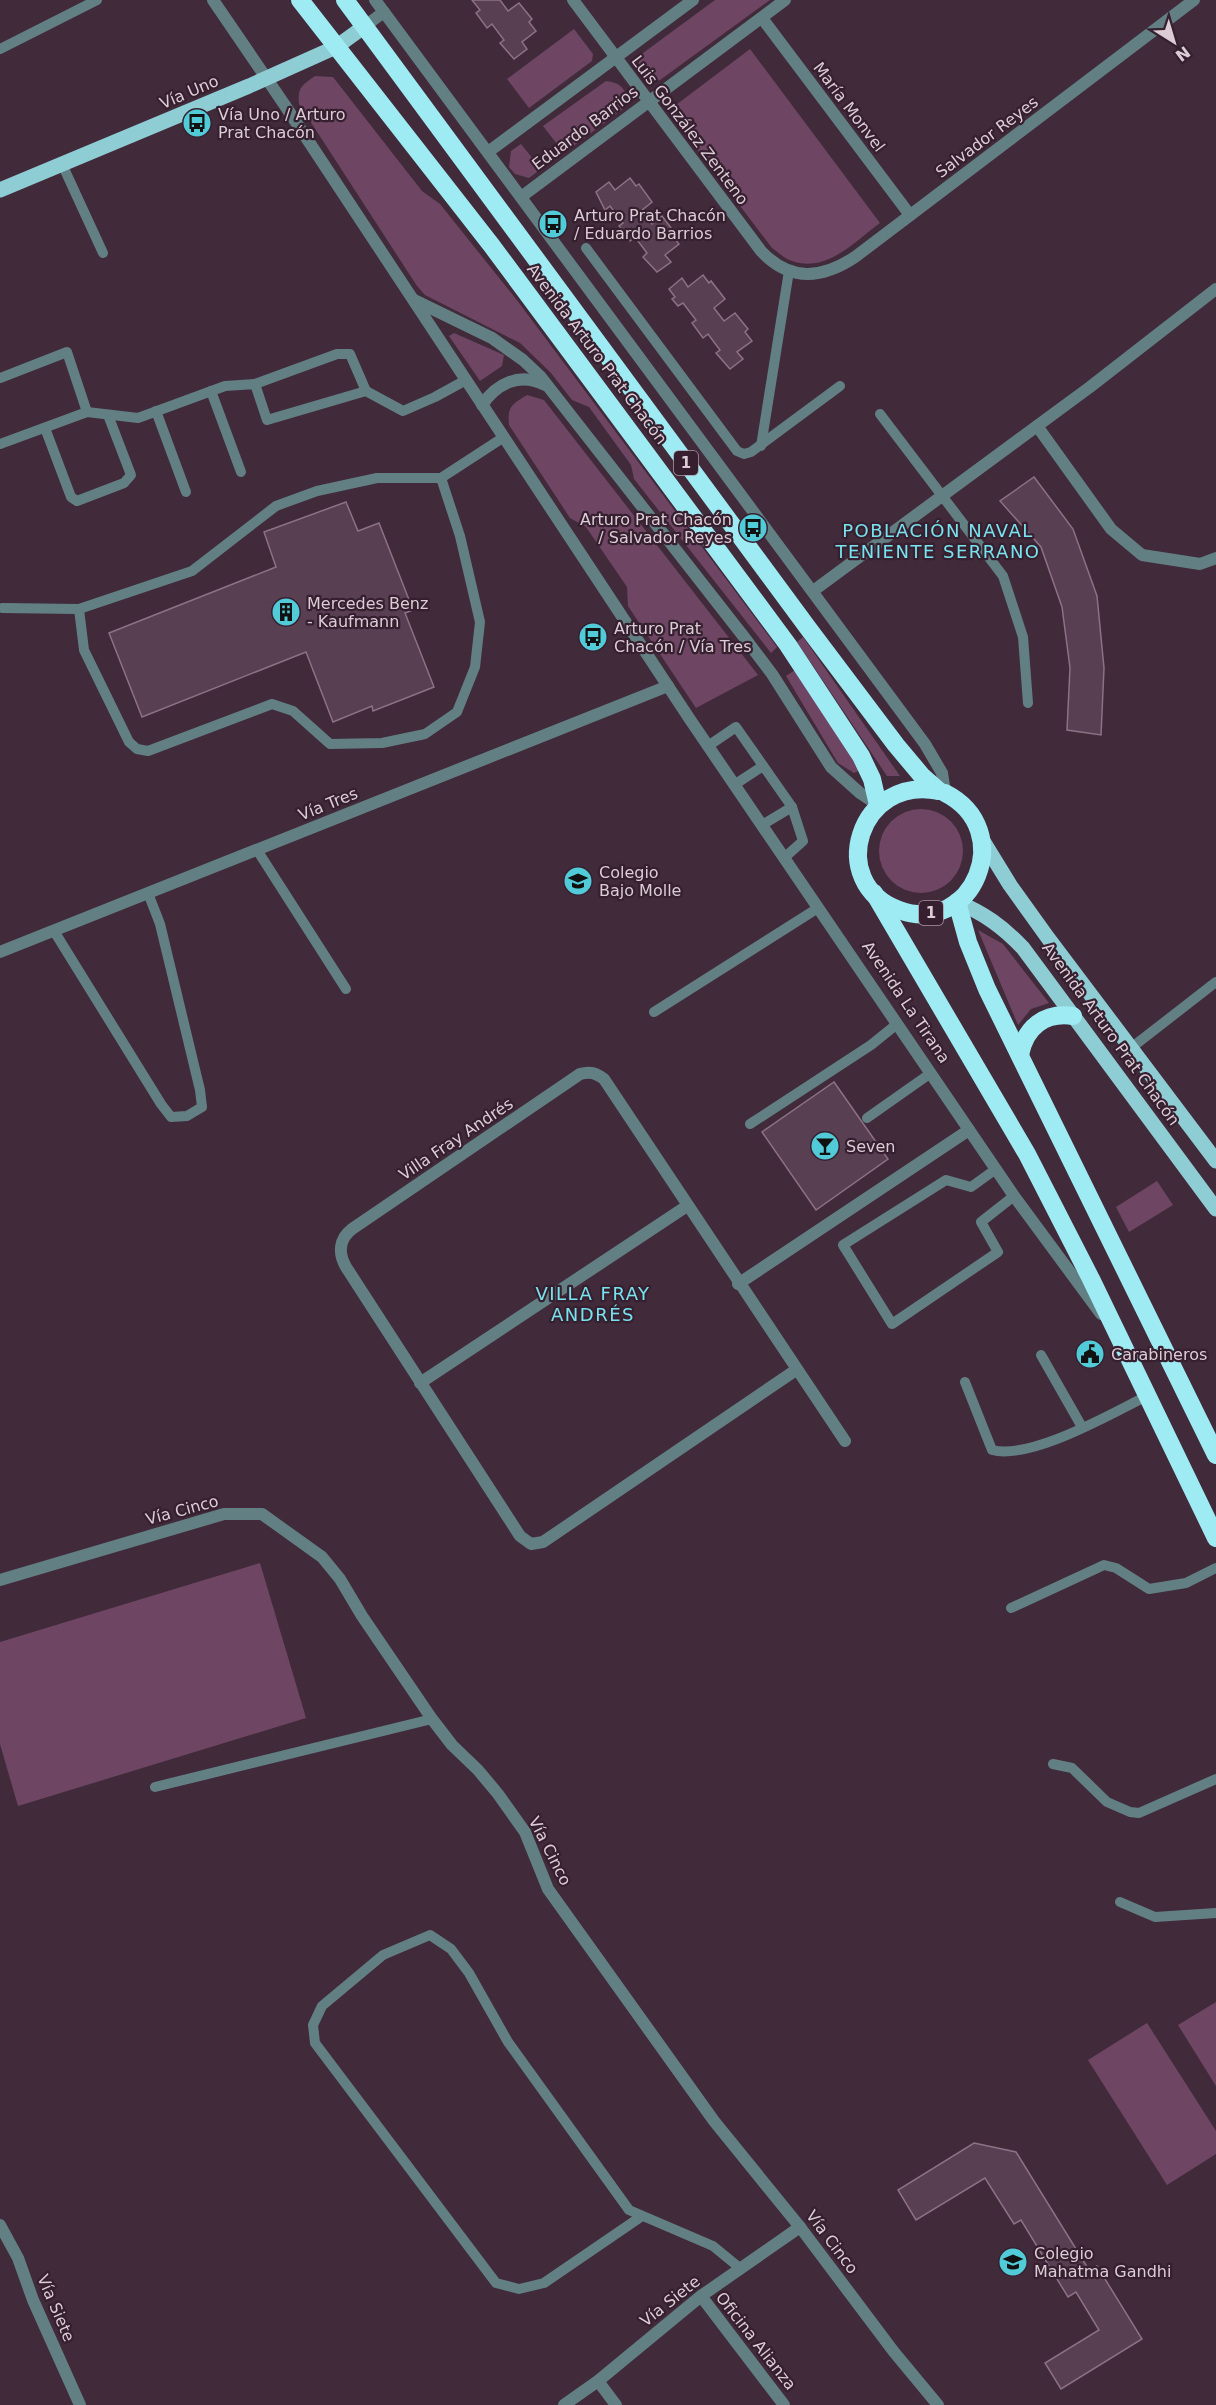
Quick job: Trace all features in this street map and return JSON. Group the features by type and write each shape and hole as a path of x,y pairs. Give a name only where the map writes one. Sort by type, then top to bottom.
{"highway":[{"name":"Avenida Arturo Prat Chacón","path":"300,0 499,255 788,645 861,756 872,779 878,805"},
{"name":"Avenida Arturo Prat Chacón","path":"345,0 896,745 922,776 942,792 961,802 973,816 983,841 983,858 979,874 970,890 957,902 929,913 908,913 890,905 874,893"},
{"path":"874,893 861,870 859,844 867,819 878,805 907,790 928,789 942,792"},
{"name":"Avenida La Tirana","path":"874,893 1027,1154 1216,1538"},
{"path":"957,902 975,962 1216,1455"},
{"path":"1020,1055 1025,1037 1038,1023 1055,1016 1073,1016"}],"main road":[{"name":"Vía Uno","path":"0,190 336,48 365,26"},
{"name":"Avenida Arturo Prat Chacón","path":"983,841 1048,938 1216,1161"},
{"name":"Avenida Arturo Prat Chacón","path":"957,902 978,910 1010,934 1023,948 1216,1209"}],"street":[{"path":"213,0 668,686"},
{"name":"Avenida Arturo Prat Chacón","path":"375,0 931,753 942,773 942,792"},
{"name":"Luis González Zenteno","path":"573,0 761,251 769,259 789,271"},
{"path":"488,152 693,0"},
{"name":"Eduardo Barrios","path":"521,197 785,0"},
{"name":"Salvador Reyes","path":"789,271 817,273 844,264 1178,5 1194,0"},
{"name":"Vía Uno","path":"365,26 384,12"},
{"name":"María Monvel","path":"762,18 910,215"},
{"path":"813,591 1037,426 1216,289"},
{"path":"413,300 492,338 522,360 550,387 772,674 826,760 843,779 878,805"},
{"path":"483,405 496,389 516,380 528,380 550,387"},
{"path":"1037,426 1111,529 1142,555 1200,564 1216,558"},
{"name":"Avenida La Tirana","path":"668,686 1014,1196 1118,1337"},
{"name":"Vía Tres","path":"0,952 668,686"},
{"name":"Villa Fray Andrés","path":"796,1370 543,1542 537,1544 525,1541 420,1383 342,1260 340,1253 344,1239 352,1230 580,1074 592,1072 604,1079 738,1284 845,1441"},
{"path":"738,1284 969,1130"},
{"path":"420,1383 687,1206"},
{"name":"Vía Cinco","path":"0,1580 224,1514 262,1514 322,1557 340,1580 432,1719 452,1745 478,1770 498,1794 525,1832 548,1889 714,2121 800,2227 894,2352 938,2405"},
{"name":"Vía Siete","path":"0,2225 18,2258 33,2300 80,2405"},
{"name":"Vía Siete","path":"564,2405 598,2381 701,2296 800,2227"},
{"name":"Oficina Alianza","path":"701,2296 784,2405"},
{"path":"598,2381 616,2405"}],"lane":[{"path":"0,50 97,0"},
{"path":"63,164 103,253"},
{"path":"586,248 738,451 744,454 761,446 840,386"},
{"path":"761,446 789,271"},
{"path":"0,378 67,352 87,412"},
{"path":"0,444 87,412 138,418 225,386 255,384 337,354 350,354 366,391 403,411 466,380"},
{"path":"255,384 267,420 366,391"},
{"path":"211,391 240,472"},
{"path":"156,411 186,492"},
{"path":"880,414 1003,576 1023,637 1028,704"},
{"path":"45,428 71,497 77,501 124,483 130,476 108,415"},
{"path":"2,608 79,609 192,571 276,506 306,495 377,478 441,478 504,437"},
{"path":"79,609 84,650 129,742 137,749 148,751 272,704 293,711 330,744 382,743 425,734 457,712 475,667 480,622 460,536 441,478"},
{"path":"708,746 736,727 792,807 803,841 784,858"},
{"path":"734,785 763,766"},
{"path":"762,825 792,807"},
{"path":"257,850 346,990"},
{"path":"54,931 161,1104 171,1117 187,1116 202,1107 200,1090 160,924 148,893"},
{"path":"654,1012 818,908"},
{"path":"1131,1048 1216,982"},
{"path":"750,1124 871,1045 897,1024"},
{"path":"867,1118 931,1073"},
{"path":"996,1169 970,1187 946,1180 843,1245 892,1324 998,1252 981,1222 1014,1196"},
{"path":"1041,1355 1082,1427"},
{"path":"965,1382 992,1450 1005,1453 1047,1443 1147,1396"},
{"path":"1011,1608 1104,1565 1116,1568 1149,1589 1186,1583 1216,1568"},
{"path":"154,1787 432,1719"},
{"path":"1053,1764 1072,1768 1107,1802 1130,1812 1139,1813 1216,1779"},
{"path":"1120,1902 1155,1917 1216,1913"},
{"path":"642,2216 544,2283 519,2289 496,2283 315,2043 313,2025 322,2006 383,1955 430,1935 452,1949 469,1973 508,2042 629,2210 713,2246 741,2269"}],"shaded area":[{"path":"715,0 770,0 660,80 653,81 639,72 639,56"},
{"path":"574,29 593,54 592,61 529,108 507,79"},
{"path":"750,49 880,223 839,254 817,263 805,264 789,260 772,248 668,111"},
{"path":"315,76 333,77 422,191 440,204 516,299 777,647 771,653 634,479 631,465 589,407 572,400 551,373 520,343 425,295 417,286 299,104 301,87"},
{"path":"606,81 623,88 626,94 623,109 564,153 543,126"},
{"path":"521,144 541,169 529,178 515,174 509,167 511,151"},
{"path":"454,333 504,355 502,366 480,381 449,336"},
{"path":"527,395 544,400 758,675 696,708 628,606 627,587 586,527 570,518 509,425 510,410"},
{"path":"803,637 900,776 887,776 797,642"},
{"path":"795,670 860,770 854,773 838,763 786,676"},
{"path":"921,809 937,812 951,821 960,835 963,851 960,867 951,881 937,890 921,893 905,890 891,881 882,867 879,851 882,835 891,821 905,812"},
{"path":"978,930 1003,944 1049,1003 1031,1009 1018,1025"},
{"path":"1157,1181 1173,1205 1129,1232 1116,1207"},
{"path":"260,1563 306,1718 18,1806 0,1744 0,1642"},
{"path":"1216,2002 1216,2086 1178,2025"},
{"path":"1147,2023 1216,2131 1216,2154 1167,2185 1088,2060"}],"building":[{"path":"472,0 500,0 508,11 519,3 532,19 529,22 536,31 522,42 527,49 514,59 500,43 504,40 492,24 487,28 476,13 480,10"},
{"path":"630,178 636,186 639,184 652,202 641,211 652,224 662,216 675,233 672,235 679,244 665,255 671,262 657,272 643,257 647,253 635,237 630,241 619,226 623,223 610,206 605,210 596,192 609,182 615,190"},
{"path":"703,275 709,283 711,281 725,299 714,308 724,321 735,313 748,329 745,332 752,341 737,352 743,359 730,369 716,353 720,350 708,334 703,338 692,323 696,320 683,303 678,306 672,299 675,297 669,289 682,278 688,287"},
{"path":"1034,477 1073,529 1097,596 1104,668 1101,735 1067,730 1070,668 1062,607 1041,547 1000,501"},
{"name":"Mercedes Benz - Kaufmann","path":"346,502 358,531 379,523 413,610 405,613 434,687 373,711 372,706 333,722 306,652 142,717 109,633 276,567 264,532"},
{"name":"Seven","path":"834,1082 888,1159 816,1210 762,1132"},
{"path":"974,2143 1016,2152 1089,2270 1097,2266 1142,2339 1061,2389 1045,2363 1099,2330 1076,2292 1068,2297 1021,2220 1014,2224 985,2178 916,2220 898,2190"}],"place":[{"name":"Vía Uno / Arturo Prat Chacón","path":"197,123"},
{"name":"Arturo Prat Chacón / Eduardo Barrios","path":"553,224"},
{"name":"Arturo Prat Chacón / Salvador Reyes","path":"753,528"},
{"name":"Mercedes Benz - Kaufmann","path":"286,612"},
{"name":"Arturo Prat Chacón / Vía Tres","path":"593,637"},
{"name":"Colegio Bajo Molle","path":"578,881"},
{"name":"Seven","path":"825,1146"},
{"name":"Carabineros","path":"1090,1354"},
{"name":"Colegio Mahatma Gandhi","path":"1013,2262"}],"district":[{"name":"POBLACIÓN NAVAL TENIENTE SERRANO","path":"938,540"},
{"name":"VILLA FRAY ANDRÉS","path":"593,1303"}]}
